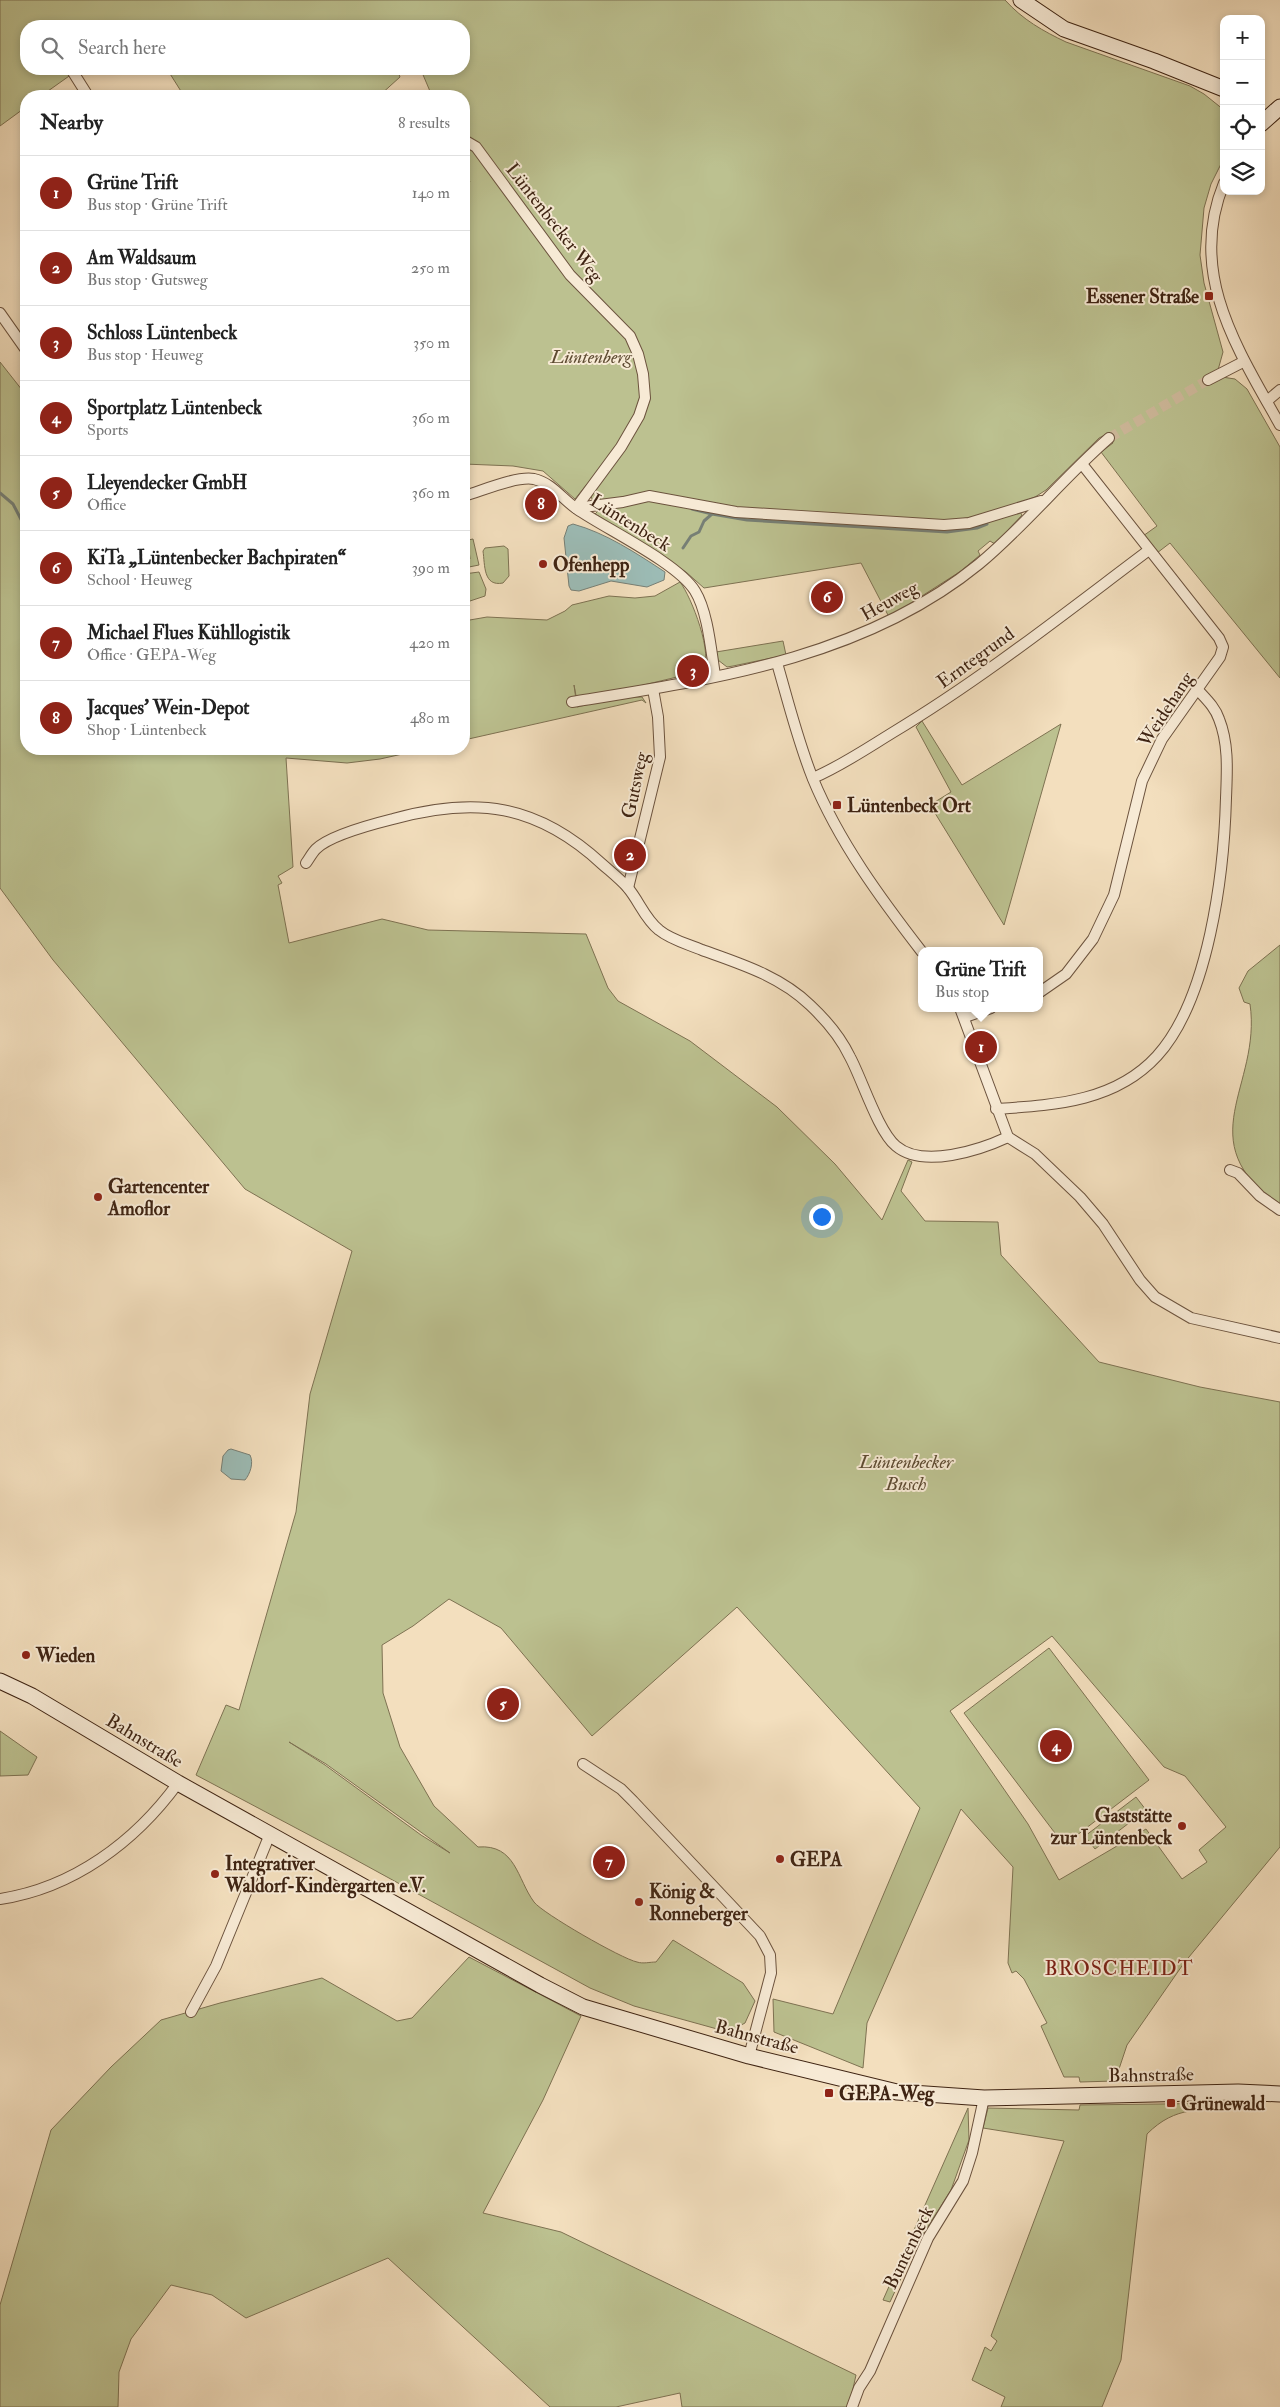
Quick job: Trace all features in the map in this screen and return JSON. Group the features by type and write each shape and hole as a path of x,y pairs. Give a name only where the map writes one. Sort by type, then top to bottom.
{"main road":[{"path":"1021,0 1064,29 1154,61 1220,87"},
{"path":"1265,120 1280,107"},
{"name":"Bahnstraße","path":"0,1681 32,1696 178,1783 540,1985 583,2006 749,2056 897,2092 984,2098 1238,2092 1280,2094"}],"street":[{"path":"75,75 84,90"},
{"name":"Lüntenbecker Weg","path":"470,144 476,147 570,275 630,336 638,354 643,374 644,398 639,416 621,447 576,508"},
{"path":"1220,193 1215,205 1209,248 1214,283 1243,362 1280,425"},
{"path":"0,314 20,342"},
{"path":"1208,380 1243,362"},
{"path":"1267,402 1280,390"},
{"name":"Heuweg","path":"572,702 652,689 777,663 847,641 880,628 908,612 978,565 1109,438"},
{"name":"Weidehang","path":"1043,990 1066,974 1093,939 1114,895 1142,782 1162,739 1220,657 1223,647 1219,638 1082,464"},
{"name":"Lüntenbeck","path":"470,494 518,480 534,479 548,485 576,508 667,565 689,582 701,605 715,675"},
{"path":"576,508 623,502 649,496 736,512 944,525 969,523 1043,500"},
{"name":"Erntegrund","path":"813,778 830,771 916,720 965,687 1149,550"},
{"path":"777,663 813,778 859,865 884,904 918,947"},
{"name":"Gutsweg","path":"628,888 660,757 658,717 652,689"},
{"path":"996,1110 1061,1104 1103,1092 1128,1079 1156,1056 1177,1027 1203,962 1215,911 1225,834 1227,759 1220,721 1215,710 1197,689"},
{"path":"306,863 316,848 353,830 431,808 482,806 514,812 557,829 582,845 628,888 658,930 673,939 762,972 786,986 810,1005 839,1038 850,1056 886,1133 895,1146 910,1154 922,1157 938,1156 985,1148 1008,1137"},
{"path":"963,1012 996,1110 1008,1137 1034,1154 1080,1197 1103,1224 1140,1280 1155,1298 1191,1318 1280,1338"},
{"path":"1230,1170 1238,1172 1260,1196 1280,1210"},
{"path":"583,1764 621,1789 633,1800 760,1936 767,1947 771,1973 749,2056"},
{"path":"0,1899 39,1890 74,1875 104,1857 134,1834 163,1803 178,1783"},
{"path":"191,2012 216,1966 270,1834"},
{"name":"Buntenbeck","path":"852,2407 859,2388 870,2371 928,2238 963,2181 972,2153 984,2098"}],"green space":[{"name":"Lüntenberg","path":"0,0 1005,0 1019,13 1049,34 1066,42 1190,86 1220,107 1220,166 1211,184 1204,208 1200,255 1204,283 1223,352 1218,370 1222,377 1235,379 1247,389 1280,447 1280,678 1170,543 1157,553 1143,536 1157,526 1101,452 1113,443 1107,434 1099,438 1046,490 1035,497 994,513 950,521 737,508 652,492 593,502 587,484 575,499 543,471 513,466 470,464 470,90 429,90 423,75 470,75 470,20 20,20 20,75 71,75 49,90 20,90 20,111 0,126"},
{"path":"171,75 399,75 400,77 386,90 180,90"},
{"name":"Lüntenbecker Busch","path":"0,362 20,387 20,755 398,755 347,763 286,758 293,867 278,876 282,883 278,885 289,943 382,919 428,930 586,934 608,988 618,1001 690,1041 777,1107 835,1164 882,1220 908,1160 912,1162 901,1191 925,1221 998,1222 1001,1255 1099,1362 1200,1387 1280,1402 1280,1847 1184,1963 1127,2045 1115,2081 1080,2082 1079,2077 1064,2077 1041,2026 1047,2023 1024,1979 1016,1971 1012,1973 1008,1963 1013,1867 961,1809 867,2023 863,2068 774,2032 773,1999 833,2014 920,1808 737,1607 592,1736 501,1628 449,1599 413,1626 382,1645 383,1693 400,1747 434,1806 478,1847 500,1851 508,1857 534,1902 551,1916 583,1935 616,1953 642,1963 656,1962 673,1940 743,1983 755,2001 745,2023 728,2032 634,2006 590,1988 196,1775 226,1705 239,1710 296,1512 310,1394 352,1251 245,1189 53,960 0,888","holes":["1052,1636 1164,1767 1185,1776 1226,1827 1199,1850 1207,1862 1182,1879 1146,1829 1059,1880 1028,1824 950,1711","289,1742 326,1764 450,1853 421,1835 325,1765"]},
{"path":"648,501 928,528 1020,512 1022,515 995,544 990,541 978,551 980,555 961,571 889,617 861,563 704,588 686,572 595,514 599,510"},
{"path":"473,539 479,565 470,567 470,559 470,540"},
{"path":"504,546 508,549 509,576 503,583 492,582 486,574 483,551 485,548"},
{"path":"479,572 486,589 485,596 470,601 470,573"},
{"path":"680,582 685,589 704,640 706,653 702,671 577,701 574,685 577,707 621,697 642,697 646,703 642,700 470,739 470,620 487,617 547,620 565,611 572,605 609,596 635,598 655,596"},
{"path":"783,641 786,655 727,667 718,660 716,652"},
{"path":"922,721 962,785 1061,724 1004,925 930,805 951,792 916,727"},
{"path":"1280,945 1280,1206 1253,1182 1238,1158 1233,1135 1235,1111 1247,1061 1251,1034 1250,1004 1244,1002 1239,988 1248,971"},
{"path":"1049,1648 1149,1780 1064,1845 964,1713"},
{"path":"0,1731 37,1757 28,1775 0,1776"},
{"path":"1136,1797 1146,1810 1095,1849 1085,1836"},
{"path":"469,1957 581,2016 543,2100 483,2213 561,2232 856,2375 849,2407 682,2407 680,2393 616,2407 550,2407 388,2258 246,2318 212,2295 171,2285 131,2339 119,2372 118,2407 0,2407 0,2305 51,2130 111,2067 161,2020 220,2003 322,1978 397,2021 412,2018"},
{"path":"1238,2103 1240,2109 1201,2110 1179,2114 1168,2118 1147,2134 1121,2360 1102,2407 1001,2407 1005,2397 972,2380 985,2347 991,2351 997,2341 991,2336 1064,2141 983,2128 988,2108 1079,2110 1080,2105"},
{"path":"968,2108 969,2140 951,2190 917,2244 890,2302 883,2300"}],"water":[{"path":"573,524 609,538 632,551 665,572 664,580 647,587 611,581 579,591 571,590 564,538 568,526"},
{"path":"231,1449 250,1455 252,1461 251,1468 245,1480 231,1479 221,1471 223,1456"}],"waterway":[{"name":"Lüntenbeck","path":"0,493 13,504 20,517"},
{"path":"692,509 712,514"},
{"path":"683,548 691,536 699,532 704,521 712,514 747,520 947,532 977,528 987,524"}],"tunnel":[{"path":"1109,438 1208,380"}],"place":[{"name":"Essener Straße","path":"1209,296"},
{"name":"Jacques' Wein-Depot","path":"541,504"},
{"name":"Ofenhepp","path":"543,564"},
{"name":"KiTa „Lüntenbecker Bachpiraten“","path":"827,597"},
{"name":"Schloss Lüntenbeck","path":"693,671"},
{"name":"Lüntenbeck Ort","path":"837,805"},
{"name":"Am Waldsaum","path":"630,855"},
{"name":"Grüne Trift","path":"981,1047"},
{"name":"Gartencenter Amoflor","path":"98,1197"},
{"name":"Wieden","path":"26,1655"},
{"name":"Lleyendecker GmbH","path":"503,1704"},
{"name":"Sportplatz Lüntenbeck","path":"1056,1746"},
{"name":"Gaststätte zur Lüntenbeck","path":"1182,1826"},
{"name":"GEPA","path":"780,1859"},
{"name":"Michael Flues Kühllogistik","path":"609,1862"},
{"name":"Integrativer Waldorf-Kindergarten e.V.","path":"215,1874"},
{"name":"König & Ronneberger","path":"639,1902"},
{"name":"GEPA-Weg","path":"829,2093"},
{"name":"Grünewald","path":"1171,2103"}],"district":[{"name":"BROSCHEIDT","path":"1119,1968"}]}
